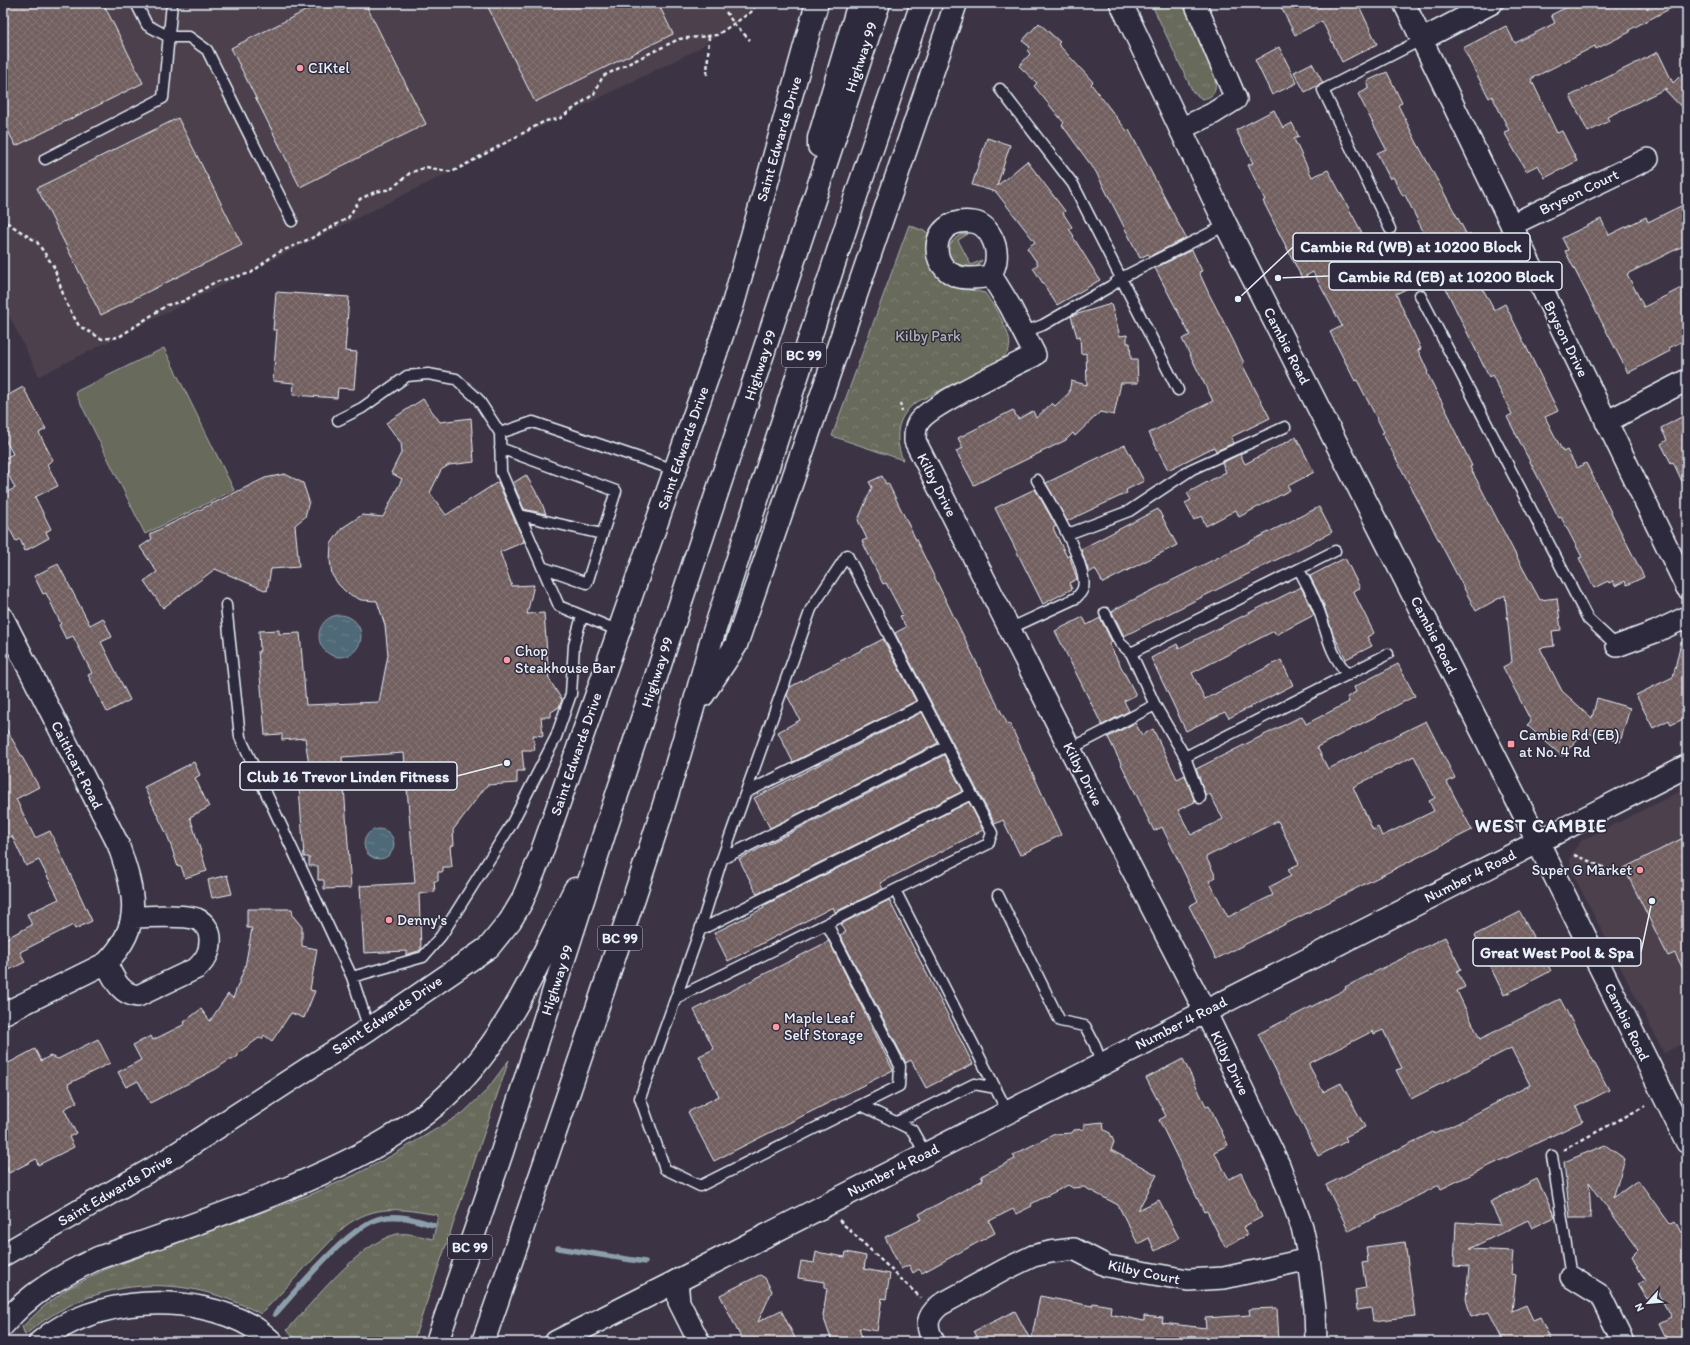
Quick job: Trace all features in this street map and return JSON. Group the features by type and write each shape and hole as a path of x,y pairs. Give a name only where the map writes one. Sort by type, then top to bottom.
{"main road":[{"name":"Saint Edwards Drive","path":"3,1255 164,1162 369,1029 489,947 510,921 522,901 540,857 733,304 817,3"},
{"path":"814,201 819,138 859,3"},
{"name":"Highway 99","path":"437,1342 504,1144 607,825 879,3"},
{"name":"BC 99","path":"483,1342 544,1167 635,895 694,709 714,634 856,197 922,3"},
{"path":"694,709 736,645 956,3"},
{"name":"Cambie Road","path":"1121,3 1226,225 1538,841 1687,1142"},
{"name":"Number 4 Road","path":"556,1342 924,1153 1687,766"},
{"path":"3,1325 32,1296 56,1279 78,1267 98,1258 254,1202 329,1171 364,1154 427,1113 455,1088 474,1067 497,1036 525,990 607,825"},
{"path":"40,1342 48,1334 71,1322 92,1314 131,1305 155,1303 189,1306 221,1312 253,1327 272,1342"}],"street":[{"path":"1180,129 1212,114 1236,99 1195,3"},
{"name":"Bryson Drive","path":"1404,3 1687,588"},
{"path":"1421,40 1492,3"},
{"name":"Bryson Court","path":"1511,225 1648,159"},
{"name":"Kilby Drive","path":"991,275 1024,332 1035,355 935,407 918,422 915,432 918,448 1070,749 1205,1011 1279,1165 1302,1227 1309,1259 1315,1309 1316,1342"},
{"path":"1606,422 1687,380"},
{"path":"1617,646 1655,632 1687,617"},
{"name":"Caithcart Road","path":"3,618 118,844 127,870 133,917 128,935 118,951 106,963 3,1014"},
{"path":"106,963 122,990 130,995 138,996 197,968 204,961 210,948 211,936 206,926 197,919 181,917 133,917"},
{"name":"Kilby Court","path":"934,1310 1006,1269 1033,1256 1050,1252 1074,1249 1108,1266 1188,1280 1224,1278 1309,1259"},
{"path":"1571,1277 1600,1295 1623,1342"},
{"path":"677,1281 679,1302 699,1342"},
{"path":"934,1310 931,1313 928,1323 934,1342"}],"lane":[{"path":"136,3 147,25 169,37 189,37 207,50 292,221"},
{"path":"45,159 163,98 172,3"},
{"path":"1390,229 1323,90 1421,40"},
{"path":"1000,89 1073,184 1178,390"},
{"path":"1024,332 1043,325 1111,286 1121,278 1226,225"},
{"path":"1420,295 1588,619 1617,646"},
{"path":"338,420 362,408 407,376 428,374 456,379 478,399 500,433 501,472 559,606 619,631"},
{"path":"500,433 533,422 675,470"},
{"path":"1068,534 1129,511 1192,469 1285,427"},
{"path":"500,448 616,491 586,583 542,567"},
{"path":"1009,629 1076,598 1083,589 1083,577 1068,534 1038,480"},
{"path":"520,515 602,534"},
{"path":"1131,653 1335,551"},
{"path":"676,998 988,844 992,833 847,555 811,609 747,792 722,858 700,930 640,1098 665,1169 700,1186 898,1086 900,1066 827,924"},
{"path":"1299,569 1319,610 1329,646 1336,661 1348,675"},
{"path":"226,605 240,737 352,977 369,1029"},
{"path":"1104,613 1120,643 1131,653 1155,705 1185,758 1200,798"},
{"path":"352,977 423,958 441,936 511,825 556,737 571,694 574,645 582,616"},
{"path":"1185,758 1388,654"},
{"path":"747,792 924,704"},
{"path":"1070,749 1155,705"},
{"path":"722,858 947,746"},
{"path":"700,930 972,794"},
{"path":"895,890 1007,1111"},
{"path":"998,895 1060,1021 1085,1026 1095,1045 1101,1064"},
{"path":"896,1122 974,1084 996,1088"},
{"path":"861,1105 912,1130 924,1153"},
{"path":"1552,1156 1571,1277"}],"path":[{"path":"3,217 6,222 37,242 54,266 66,304 80,326 102,338 119,337 167,305 184,301 216,282 251,273 275,254 314,237 348,218 360,198 375,192 391,189 410,173 426,167 452,172 545,121 559,119 594,94 603,76 679,39 717,35 751,12 757,3"},
{"path":"726,12 734,24 750,40"},
{"path":"707,75 710,36"},
{"path":"900,403 903,414"},
{"path":"1574,855 1606,868"},
{"path":"1552,1156 1645,1106"},
{"path":"838,1219 934,1310"}],"shaded area":[{"path":"3,3 753,3 757,8 696,50 39,376 3,303"},
{"path":"1679,792 1687,806 1687,1041 1664,1053 1571,870 1570,859 1573,851 1581,841"}],"green space":[{"path":"1151,3 1183,3 1204,46 1213,71 1215,89 1210,96 1202,99 1193,92"},
{"name":"Kilby Park","path":"909,225 929,233 930,257 935,272 940,279 946,284 954,287 985,293 1006,328 1010,343 1007,353 998,361 915,403 909,409 900,422 898,429 898,444 903,460 832,436"},
{"path":"963,234 968,234 958,240 971,265 982,260 976,268 960,269 949,255 949,247 953,241"},
{"path":"164,348 234,490 145,534 75,392"},
{"path":"509,1060 413,1342 298,1342 287,1330 323,1289 368,1248 383,1239 397,1234 410,1234 433,1239 438,1215 401,1210 378,1211 367,1214 355,1219 344,1227 261,1314 231,1300 200,1291 170,1286 139,1286 109,1291 80,1301 52,1315 25,1335 22,1327 42,1308 67,1289 104,1270 312,1194 355,1175 391,1156 463,1113 485,1092"}],"water":[{"path":"336,615 344,615 352,618 358,624 361,636 358,648 352,654 344,657 336,657 328,654 322,648 319,640 319,632 322,624 328,618"},
{"path":"379,829 385,830 393,838 393,850 385,858 379,859 373,858 365,850 364,844 365,838 373,830"}],"building":[{"path":"3,3 103,3 143,83 16,146 8,131 3,133"},
{"path":"321,3 365,3 426,124 300,187 231,48"},
{"path":"486,3 658,3 673,34 535,102"},
{"path":"1279,3 1360,3 1360,8 1377,44 1342,62 1322,21 1295,35"},
{"path":"1575,3 1681,3 1629,30 1630,32 1596,49 1595,46 1531,79 1557,133 1562,131 1577,161 1545,178 1538,165 1526,171 1504,132 1509,130 1492,96 1489,98 1463,48 1506,26 1515,43 1555,23 1551,15"},
{"path":"1039,23 1060,42 1058,44 1093,82 1091,84 1127,131 1129,130 1186,238 1150,256 1148,254 1140,258 1096,172 1062,125 1064,123 1034,86 1037,83 1019,66 1030,54 1027,50 1030,47 1022,41"},
{"path":"1279,47 1297,83 1272,95 1255,60"},
{"path":"1658,52 1673,83 1687,69 1687,113 1665,90 1667,88 1607,117 1609,121 1588,132 1570,96"},
{"path":"1312,63 1323,83 1305,92 1294,72"},
{"path":"1387,72 1402,103 1398,105 1417,143 1467,235 1470,234 1487,270 1476,276 1494,310 1505,304 1558,411 1545,417 1563,452 1567,450 1577,468 1586,463 1644,577 1627,585 1625,581 1615,586 1613,581 1609,583 1608,581 1594,588 1579,558 1582,557 1561,517 1559,518 1507,417 1512,414 1492,375 1489,377 1438,273 1396,294 1421,349 1418,350 1428,372 1427,373 1451,420 1450,421 1472,466 1470,467 1520,563 1540,600 1557,598 1561,630 1552,631 1554,646 1540,648 1562,691 1592,718 1597,698 1630,708 1620,742 1584,732 1562,756 1527,725 1531,721 1503,667 1512,662 1505,595 1476,611 1382,433 1384,432 1357,380 1355,381 1330,332 1342,326 1313,272 1302,278 1263,201 1265,200 1248,165 1253,163 1236,130 1274,110 1283,128 1292,123 1299,137 1294,139 1312,177 1328,170 1379,264 1421,243 1419,240 1426,237 1405,195 1403,196 1393,177 1390,179 1377,153 1386,149 1358,94 1368,89 1367,81"},
{"path":"178,118 242,245 101,315 37,188"},
{"path":"987,138 1010,145 997,186 1027,161 1065,211 1063,213 1072,227 1069,229 1074,236 1073,237 1100,280 1057,305 1033,268 1038,264 1027,248 1035,242 996,192 972,185"},
{"path":"1687,203 1687,244 1627,274 1644,307 1687,285 1687,339 1669,348 1670,351 1628,373 1565,251 1568,250 1562,238 1601,219 1609,235 1646,217 1648,222"},
{"path":"1192,250 1202,271 1199,272 1209,294 1244,363 1242,364 1270,418 1231,437 1234,443 1216,451 1214,447 1168,470 1149,433 1213,401 1182,339 1190,335 1155,268"},
{"path":"276,292 349,297 345,351 357,352 354,389 338,388 337,398 293,395 294,383 273,381 277,330 273,330"},
{"path":"1111,304 1120,336 1127,335 1127,343 1130,343 1131,359 1137,359 1138,383 1121,383 1114,415 1100,412 1075,436 1073,433 1066,440 974,485 956,451 963,448 958,438 1013,410 1018,419 1033,411 1036,418 1052,403 1055,406 1069,393 1071,381 1087,385 1086,353 1081,354 1080,336 1077,337 1071,316"},
{"path":"23,387 46,429 39,433 53,460 47,464 58,486 35,497 51,529 46,532 49,538 25,551 20,539 16,541 3,517 3,494 15,488 3,464 3,459 13,454 3,436 3,398"},
{"path":"423,399 440,422 471,418 474,462 449,465 441,470 430,493 446,515 498,482 524,542 500,552 512,586 534,585 527,614 544,613 549,679 562,700 559,707 551,712 551,717 541,717 543,736 533,735 535,750 522,750 524,771 517,771 517,783 487,785 453,830 454,845 450,846 452,867 443,867 443,872 438,872 438,881 434,881 435,892 419,894 421,949 406,955 406,951 364,953 360,886 415,883 404,753 342,757 351,888 324,889 324,880 318,880 318,866 309,866 309,857 304,857 298,773 310,772 305,738 282,740 282,734 265,735 258,651 260,651 259,631 279,630 279,634 300,633 306,705 379,702 388,655 385,625 377,601 361,600 347,593 332,575 330,560 331,544 342,528 362,515 383,517 402,479 391,473 402,451 401,443 386,423"},
{"path":"1687,414 1687,492 1673,462 1671,463 1661,444 1667,440 1661,428"},
{"path":"1296,437 1314,472 1288,486 1290,490 1239,517 1236,510 1206,526 1201,516 1194,520 1185,503 1191,500 1187,493 1226,472 1222,463 1240,454 1245,464"},
{"path":"1125,445 1144,481 1126,490 1127,493 1067,521 1046,483"},
{"path":"285,474 303,483 309,501 305,517 295,525 299,567 271,569 267,591 215,569 163,608 144,581 157,572 140,547 152,539 150,534 265,478"},
{"path":"526,475 541,501 546,514 524,509 513,483"},
{"path":"882,476 886,484 888,483 996,702 1008,725 1010,724 1061,835 1020,855 1003,820 995,824 895,633 906,627 900,616 903,615 886,583 883,584 862,541 867,539 858,520 872,487 869,482"},
{"path":"1035,489 1056,526 1053,528 1067,557 1069,555 1077,579 1069,583 1072,589 1043,604 995,508"},
{"path":"1319,507 1332,532 1124,636 1112,612 1117,608"},
{"path":"1158,509 1177,545 1103,583 1095,569 1089,573 1081,549"},
{"path":"1345,558 1360,588 1353,591 1374,633 1367,637 1372,646 1346,659 1333,634 1323,603 1310,576"},
{"path":"58,564 90,625 103,618 112,637 101,642 130,700 107,712 88,675 92,673 73,636 66,639 59,625 61,624 46,593 43,594 34,576"},
{"path":"1301,587 1314,615 1276,635 1274,631 1192,673 1205,699 1281,660 1293,685 1229,718 1225,712 1186,731 1151,658 1177,644 1179,648"},
{"path":"1083,617 1087,625 1100,618 1112,642 1109,644 1136,695 1124,701 1129,711 1102,725 1055,631"},
{"path":"883,639 916,701 793,762 778,732 800,720 787,695 790,687"},
{"path":"1681,642 1687,643 1687,717 1671,725 1669,720 1653,728 1636,695 1673,677"},
{"path":"1398,664 1415,696 1317,747 1328,769 1426,721 1455,778 1447,782 1472,830 1216,959 1189,906 1198,901 1162,827 1154,831 1108,737 1135,723 1142,735 1153,729 1177,779 1185,775 1195,802 1178,810 1191,835 1223,819 1210,794 1206,796 1196,769 1302,716 1306,724 1349,702 1347,697 1356,692 1354,687","holes":["1414,756 1435,798 1429,801 1434,811 1382,836 1378,827 1373,830 1353,787","1278,821 1299,864 1288,869 1291,876 1269,887 1273,895 1228,917 1209,881 1216,877 1206,857"]},
{"path":"922,712 938,743 770,828 754,798"},
{"path":"3,723 39,787 16,799 35,838 50,831 92,921 75,929 73,925 20,952 25,962 3,973 3,940 32,925 27,914 59,899 39,860 26,866 12,836 3,840"},
{"path":"944,755 963,791 757,894 739,859"},
{"path":"194,762 200,775 195,778 209,807 190,817 207,871 185,878 181,866 178,867 168,837 144,787"},
{"path":"969,802 983,830 880,883 883,889 835,912 833,907 728,961 714,933 764,908 763,906"},
{"path":"1687,836 1687,883 1682,885 1687,895 1687,977 1675,953 1668,956 1624,868"},
{"path":"227,875 232,894 212,898 208,880"},
{"path":"889,900 973,1064 926,1088 911,1060 906,1063 840,935 846,932 841,924"},
{"path":"247,909 292,909 293,916 302,927 302,946 317,949 310,990 315,991 304,1018 291,1013 272,1041 264,1035 262,1039 259,1038 238,1053 238,1056 232,1060 229,1060 216,1069 150,1103 138,1081 126,1087 118,1072 141,1060 133,1045 151,1036 153,1040 185,1024 184,1022 201,1009 210,1021 228,994 233,998 245,967 252,928 247,928"},
{"path":"1520,912 1551,971 1504,995 1475,935"},
{"path":"1445,937 1461,969 1457,971 1465,987 1457,991 1480,1039 1560,999 1609,1090 1576,1107 1583,1121 1441,1189 1439,1185 1349,1231 1326,1185 1433,1132 1434,1134 1458,1123 1530,1085 1511,1048 1411,1099 1396,1070 1402,1068 1383,1030 1374,1034 1373,1031 1310,1063 1309,1065 1323,1092 1341,1083 1365,1127 1345,1137 1347,1141 1318,1156 1258,1034 1346,989 1345,987"},
{"path":"829,941 893,1070 714,1161 688,1112 719,1096 699,1056 714,1049 694,1010"},
{"path":"98,1039 110,1063 68,1084 77,1102 64,1109 76,1133 69,1137 74,1147 38,1165 36,1159 9,1173 3,1161 3,1066 35,1049 41,1061 50,1056 58,1059"},
{"path":"1183,1059 1206,1106 1209,1105 1228,1145 1214,1152 1229,1179 1241,1173 1262,1217 1243,1227 1247,1235 1225,1247 1207,1211 1204,1212 1159,1120 1166,1116 1146,1078"},
{"path":"1103,1122 1104,1130 1110,1133 1114,1142 1111,1150 1157,1175 1138,1210 1159,1200 1179,1238 1155,1251 1149,1238 1138,1244 1118,1205 1084,1187 1073,1188 1068,1185 1031,1204 1032,1206 1016,1214 1013,1209 989,1221 995,1233 922,1273 919,1269 913,1273 909,1265 901,1269 885,1237 922,1219 919,1214 983,1180 981,1176 1015,1159 1013,1155 1055,1134 1072,1133 1074,1130 1084,1129 1084,1124"},
{"path":"1605,1145 1625,1159 1613,1198 1638,1180 1670,1224 1675,1221 1687,1244 1687,1342 1668,1342 1659,1323 1671,1317 1658,1293 1647,1299 1638,1284 1645,1281 1632,1256 1638,1250 1589,1182 1591,1218 1570,1218 1564,1162"},
{"path":"1537,1179 1555,1217 1532,1228 1528,1220 1469,1249 1513,1251 1511,1274 1516,1275 1512,1311 1526,1305 1533,1320 1540,1317 1552,1342 1504,1342 1489,1312 1471,1317 1466,1299 1469,1267 1454,1266 1456,1222 1501,1225 1490,1202"},
{"path":"1405,1242 1415,1316 1373,1321 1371,1308 1357,1310 1355,1290 1366,1288 1362,1263 1368,1262 1366,1247"},
{"path":"816,1252 845,1257 846,1252 866,1256 864,1269 890,1274 886,1299 882,1298 877,1331 859,1328 863,1342 832,1342 823,1316 827,1288 825,1288 825,1282 798,1278 801,1261 814,1263"},
{"path":"760,1275 765,1278 772,1291 758,1322 781,1310 797,1342 743,1342 720,1295"},
{"path":"1040,1296 1092,1306 1093,1303 1111,1306 1110,1314 1144,1321 1144,1316 1163,1318 1162,1323 1206,1328 1205,1318 1250,1315 1249,1309 1277,1308 1279,1342 980,1342 974,1331 1015,1311 1031,1341"}],"waterway":[{"path":"275,1314 340,1244 369,1223 382,1218 395,1217 408,1218 433,1225"},
{"path":"558,1248 645,1262"}],"place":[{"name":"CIKtel","path":"300,68"},
{"name":"Cambie Rd (EB) at 10200 Block","path":"1278,278"},
{"name":"Cambie Rd (WB) at 10200 Block","path":"1238,299"},
{"name":"Chop Steakhouse Bar","path":"507,660"},
{"name":"Cambie Rd (EB) at No. 4 Rd","path":"1511,744"},
{"name":"Club 16 Trevor Linden Fitness","path":"507,763"},
{"name":"Super G Market","path":"1640,870"},
{"name":"Great West Pool & Spa","path":"1652,901"},
{"name":"Denny's","path":"389,920"},
{"name":"Maple Leaf Self Storage","path":"776,1027"}],"district":[{"name":"WEST CAMBIE","path":"1541,825"}]}
